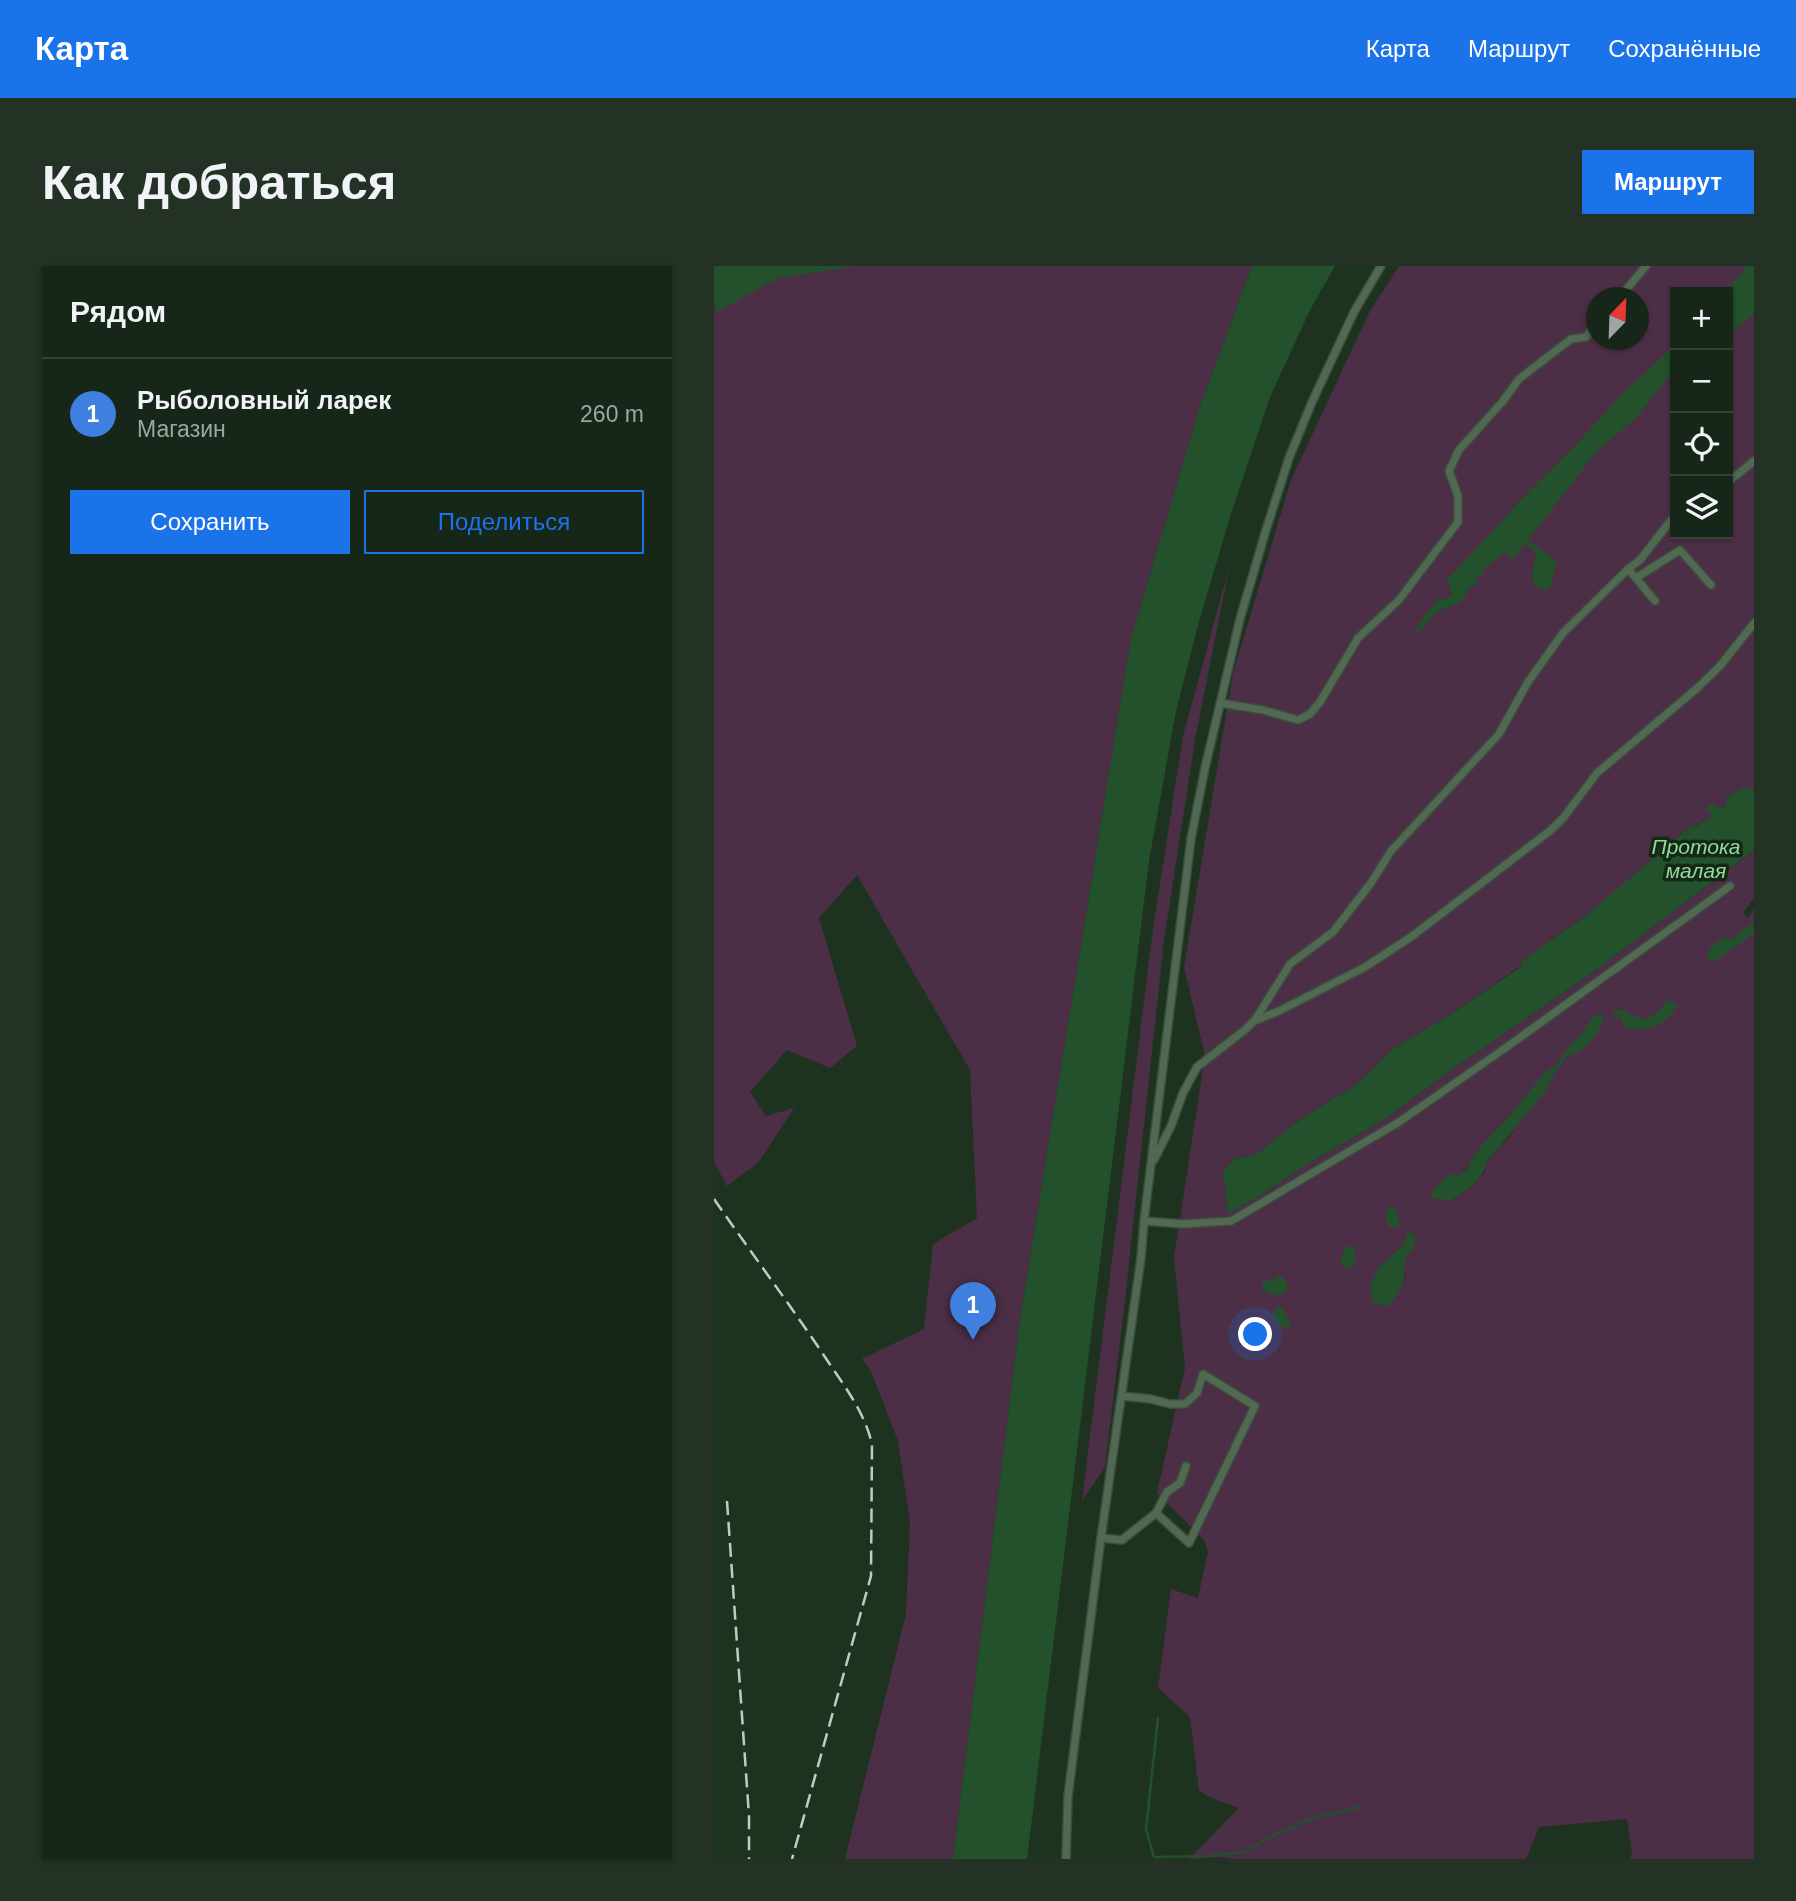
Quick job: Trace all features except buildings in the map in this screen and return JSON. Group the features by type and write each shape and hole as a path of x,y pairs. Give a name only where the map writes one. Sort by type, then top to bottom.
{"street":[{"path":"1066,1859 1068,1796 1141,1258 1191,839 1205,768 1240,619 1289,458 1354,312 1381,266"},
{"path":"1628,287 1646,266"},
{"path":"1220,703 1263,710 1298,720 1310,714 1358,638 1399,600 1458,522 1458,496 1449,471 1459,450 1519,379 1571,339 1586,337"},
{"path":"1733,478 1754,461"},
{"path":"1152,1165 1197,1067 1247,1030 1290,964 1333,932 1371,883 1391,851 1499,734 1528,682 1563,632 1640,560 1670,521"},
{"path":"1636,578 1689,543"},
{"path":"1680,550 1711,585"},
{"path":"1628,569 1655,601"},
{"path":"1254,1021 1365,967 1400,945 1551,830 1597,773 1695,690 1720,666 1754,623"},
{"path":"1144,1221 1184,1224 1231,1221 1399,1122 1522,1037 1730,886"},
{"path":"1122,1396 1185,1404 1197,1393 1203,1374 1255,1406 1189,1543 1156,1513"},
{"path":"1101,1538 1122,1540 1156,1513 1167,1492 1180,1483 1186,1466"}],"shaded area":[{"path":"714,266 1252,266 1200,406 1131,638 1020,1319 953,1859 845,1859 906,1614 910,1523 898,1441 871,1371 862,1359 924,1329 933,1244 977,1218 970,1070 857,875 819,918 857,1046 830,1068 787,1050 750,1092 766,1116 794,1108 758,1163 727,1186 714,1162"},
{"path":"1399,266 1754,266 1754,787 1726,797 1726,805 1584,917 1553,938 1522,965 1448,1016 1395,1047 1356,1085 1305,1116 1255,1155 1233,1159 1222,1174 1227,1213 1385,1119 1603,965 1754,850 1754,898 1743,913 1748,918 1754,909 1754,1859 1630,1859 1632,1854 1627,1819 1539,1827 1526,1859 1189,1859 1239,1808 1213,1799 1199,1790 1190,1717 1158,1688 1171,1589 1198,1598 1208,1552 1205,1541 1157,1493 1185,1368 1174,1258 1205,1056 1184,967 1233,673 1291,480 1369,313","holes":["1512,1113 1513,1132 1486,1163 1484,1173 1473,1186 1450,1201 1457,1176","1403,1245 1405,1278 1379,1267"]},
{"path":"1229,568 1195,740 1164,940 1105,1467 1082,1501 1153,929 1183,736"}],"water":[{"path":"714,266 855,266 778,278 717,312 714,301"},
{"path":"1252,266 1335,266 1310,310 1270,397 1230,517 1176,711 1149,861 1027,1859 953,1859 1020,1319 1131,638 1200,406"},
{"path":"1747,266 1754,266 1754,313 1733,332 1733,287 1729,287"},
{"path":"1670,350 1670,375 1635,419 1597,451 1528,540 1557,561 1551,586 1541,589 1534,585 1533,570 1537,554 1525,544 1513,559 1504,553 1486,567 1480,577 1477,575 1475,578 1478,581 1476,586 1472,585 1461,602 1437,612 1417,633 1415,629 1439,598 1446,600 1452,594 1447,580 1621,395"},
{"name":"Протока малая","path":"1745,787 1754,787 1754,850 1603,965 1385,1119 1227,1214 1222,1174 1233,1159 1255,1155 1305,1116 1356,1085 1395,1047 1448,1016 1522,966 1521,961 1584,917 1692,825 1697,826 1708,819 1712,815 1706,809 1709,805 1713,804 1721,809 1726,805 1726,797"},
{"path":"1752,923 1752,935 1712,963 1707,956 1711,947 1722,938 1732,939"},
{"path":"1666,1001 1676,1003 1677,1006 1667,1019 1655,1027 1624,1027 1620,1017 1614,1017 1613,1012 1621,1009 1645,1019 1657,1013"},
{"path":"1599,1014 1604,1016 1595,1036 1586,1047 1567,1056 1545,1092 1486,1163 1477,1181 1450,1201 1431,1198 1434,1189 1451,1173 1457,1176 1467,1169 1487,1139 1545,1072 1555,1066 1591,1019"},
{"path":"1389,1207 1395,1207 1400,1225 1394,1228 1389,1227 1385,1215"},
{"path":"1408,1232 1416,1235 1414,1248 1405,1257 1404,1279 1400,1290 1388,1307 1373,1302 1370,1285 1379,1267 1403,1245"},
{"path":"1352,1245 1356,1258 1350,1270 1340,1264 1344,1248"},
{"path":"1280,1275 1289,1289 1275,1295 1262,1288 1263,1281"},
{"path":"1279,1306 1291,1324 1290,1328 1280,1326 1274,1321 1276,1319 1272,1313"}],"waterway":[{"path":"1158,1718 1146,1829 1154,1857 1210,1856 1244,1852 1311,1819 1360,1807"}],"railway":[{"path":"714,1199 845,1386 864,1420 872,1444 871,1576 792,1859"},
{"path":"727,1501 749,1816 749,1859"}],"place":[{"name":"Рыболовный ларек","path":"973,1340"}]}
